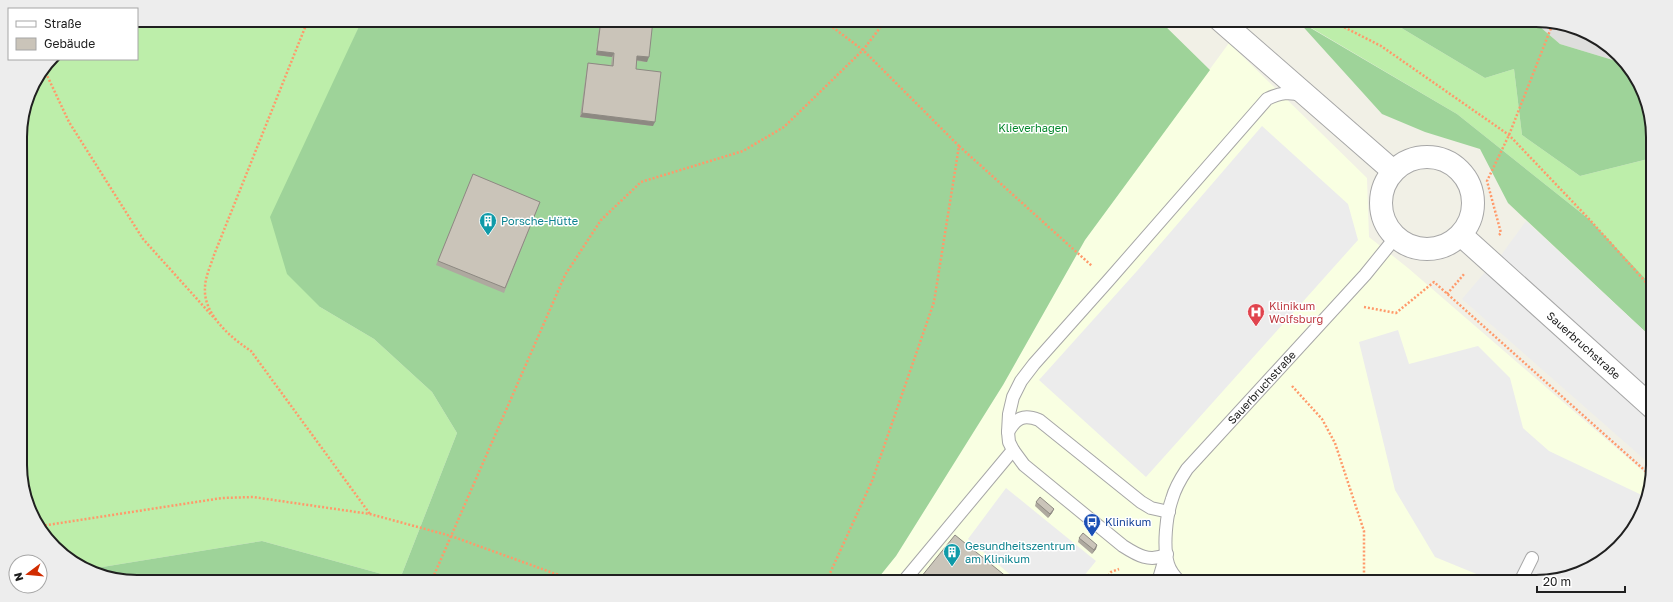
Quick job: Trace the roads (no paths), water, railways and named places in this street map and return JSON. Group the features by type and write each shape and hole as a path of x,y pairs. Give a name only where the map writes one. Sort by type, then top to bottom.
{"street":[{"path":"1228,27 1393,171"},
{"path":"1426,156 1444,159 1460,169 1470,184 1474,202 1471,220 1461,235 1447,246 1429,250 1411,247 1395,238 1385,222 1380,204 1384,186 1393,171 1408,160 1426,156"},
{"name":"Sauerbruchstraße","path":"1461,235 1646,402"}],"lane":[{"path":"1166,554 1160,558 1146,558 1134,553 1123,546 1024,464 1013,450 1009,442 1009,414 1013,397 1021,381 1034,364 1267,99 1277,94 1287,92 1309,98"},
{"name":"Sauerbruchstraße","path":"1166,554 1169,512 1172,499 1178,484 1187,469 1276,370 1365,275 1395,238"},
{"path":"1008,432 1013,423 1019,419 1029,416 1039,420 1141,502 1151,508 1169,512"},
{"path":"909,575 1013,450"},
{"path":"1160,575 1166,554"},
{"path":"1166,554 1168,564 1174,575"},
{"path":"1524,575 1532,558"}],"place":[{"name":"Porsche-Hütte","path":"488,236"},
{"name":"Klinikum Wolfsburg","path":"1256,327"},
{"name":"Klinikum","path":"1092,537"},
{"name":"Gesundheitszentrum am Klinikum","path":"952,567"}],"park label":[{"name":"Klieverhagen","path":"1033,128"}]}
